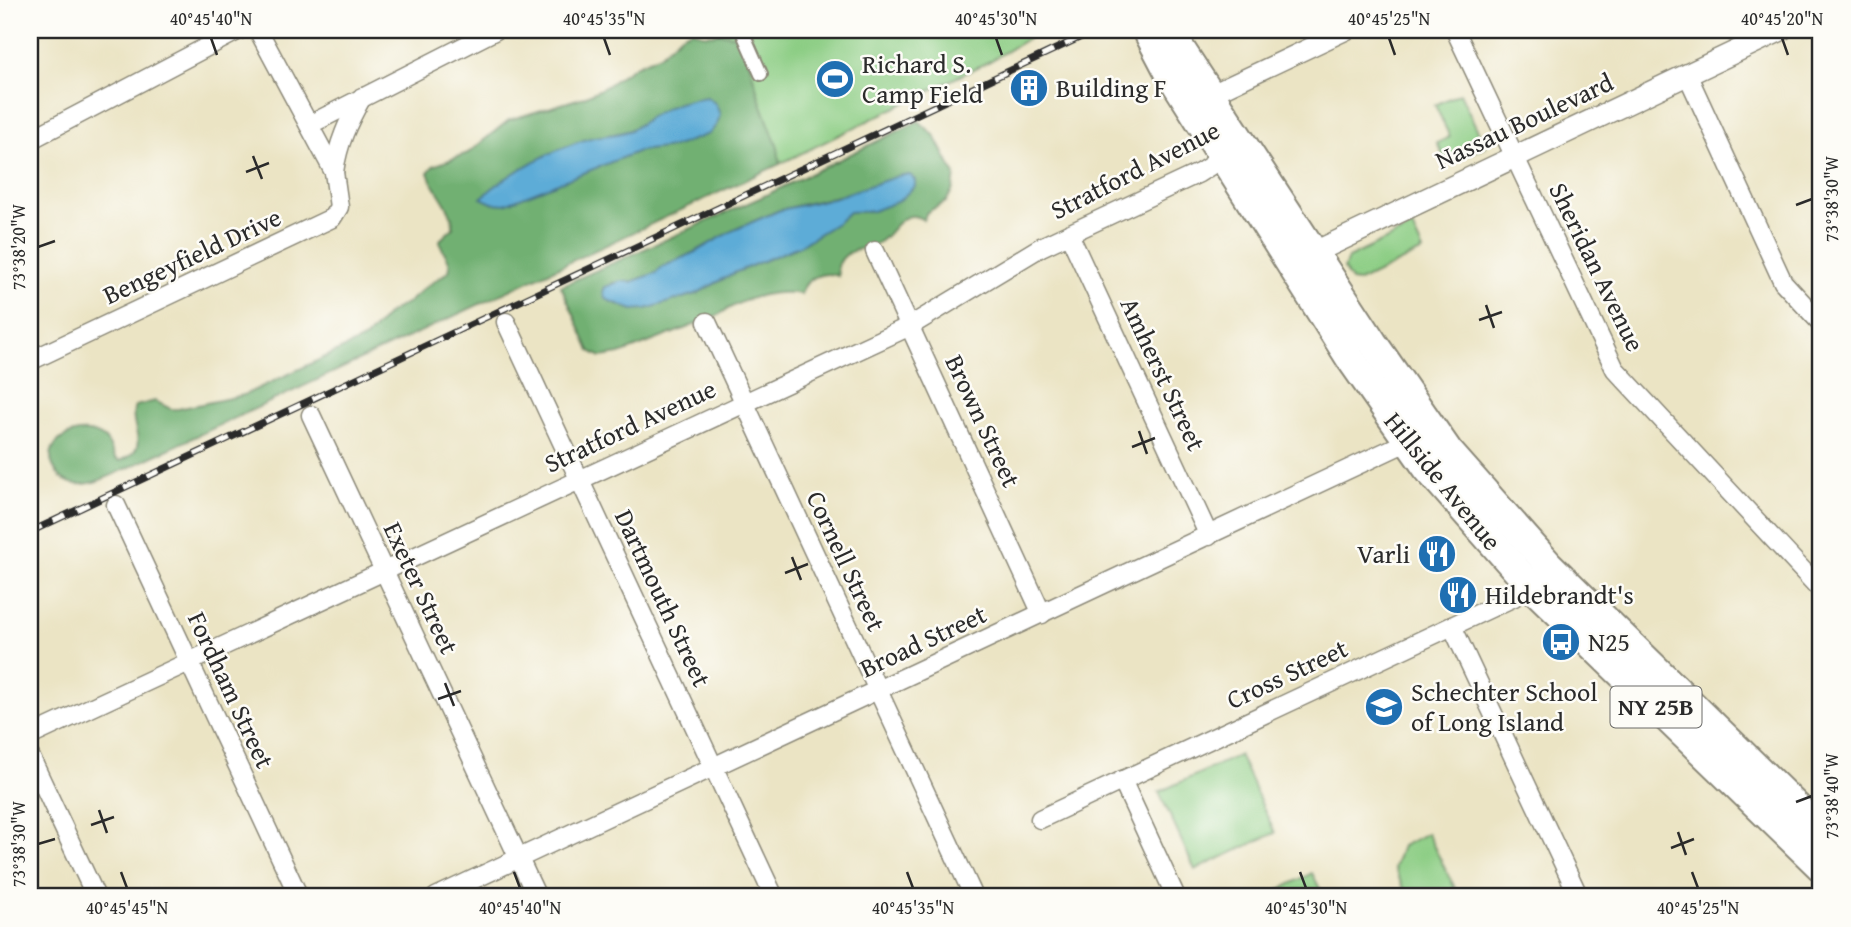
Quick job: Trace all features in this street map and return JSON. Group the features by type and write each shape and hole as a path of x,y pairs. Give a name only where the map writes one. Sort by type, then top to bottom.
{"main road":[{"name":"Hillside Avenue","path":"1147,30 1168,72 1201,100"},
{"name":"Hillside Avenue","path":"1168,30 1201,100 1479,529 1539,574 1821,831"},
{"name":"Hillside Avenue","path":"1539,574 1821,867"}],"street":[{"path":"30,140 239,30"},
{"name":"Bengeyfield Drive","path":"258,30 334,172"},
{"path":"309,125 473,35 496,30"},
{"path":"744,30 742,31 761,74"},
{"path":"1201,100 1346,30"},
{"name":"Sheridan Avenue","path":"1455,30 1615,369 1821,590"},
{"name":"Nassau Boulevard","path":"1303,260 1514,156 1781,30"},
{"path":"1687,74 1783,282 1821,323"},
{"name":"Bengeyfield Drive","path":"30,361 332,218 339,206 334,172 337,149 362,97"},
{"name":"Stratford Avenue","path":"30,736 910,326 1041,247 1199,173 1233,151"},
{"name":"Amherst Street","path":"1069,234 1209,536"},
{"name":"Brown Street","path":"875,251 1042,614"},
{"name":"Dartmouth Street","path":"506,321 774,897"},
{"name":"Cornell Street","path":"707,322 974,897"},
{"name":"Exeter Street","path":"311,415 537,897"},
{"name":"Broad Street","path":"436,897 1419,436"},
{"name":"Fordham Street","path":"116,505 299,897"},
{"name":"Cross Street","path":"1040,819 1514,597 1539,574"},
{"path":"1452,626 1579,897"},
{"path":"30,755 96,897"},
{"path":"1122,780 1176,897"}],"green space":[{"path":"692,30 702,34 729,34 743,42 778,148 780,164 109,476 76,484 66,481 58,474 52,463 52,453 56,444 73,433 95,433 105,439 115,458 120,461 130,456 138,444 133,414 135,406 155,401 171,409 178,409 244,395 366,338 389,313 410,301 449,271 449,262 440,240 453,228 452,221 428,173 433,166 468,153 509,120 584,97 605,87 635,66 660,55 681,35"},
{"path":"1042,30 990,61 780,164 719,32"},
{"path":"1460,93 1485,146 1447,164 1437,143 1450,137 1435,105"},
{"path":"919,121 935,136 955,175 953,189 946,202 927,212 923,220 909,216 904,218 879,242 851,252 842,259 837,266 838,276 826,274 815,277 806,284 801,294 757,296 717,316 620,354 601,357 590,351 561,286 764,196","holes":["855,192 862,212 849,212 799,246 734,273 696,294 633,310 610,301 612,283 631,282 657,273 662,267 734,230 780,210"]},
{"path":"1412,227 1423,251 1359,282 1351,281 1344,269 1348,258"},
{"path":"1239,755 1275,833 1195,870 1159,792"},
{"path":"1427,833 1455,888 1432,896 1407,895 1394,868 1402,846"},
{"path":"1312,873 1324,897 1265,897"}],"water":[{"path":"707,97 716,104 720,115 709,134 673,147 639,151 505,204 492,203 481,198 518,170 546,155 590,138 628,131 667,107"},
{"path":"901,175 910,175 915,180 915,186 899,201 873,211 849,212 799,246 734,273 696,294 646,309 633,310 605,298 605,287 656,273 662,267 734,230 780,210 833,198"}],"railway":[{"path":"30,532 1096,30"}],"place":[{"name":"Richard S. Camp Field","path":"835,79"},
{"name":"Building F","path":"1029,88"},
{"name":"Varli","path":"1437,554"},
{"name":"Hildebrandt's","path":"1458,595"},
{"name":"N25","path":"1561,642"},
{"name":"Schechter School of Long Island","path":"1384,707"}]}
